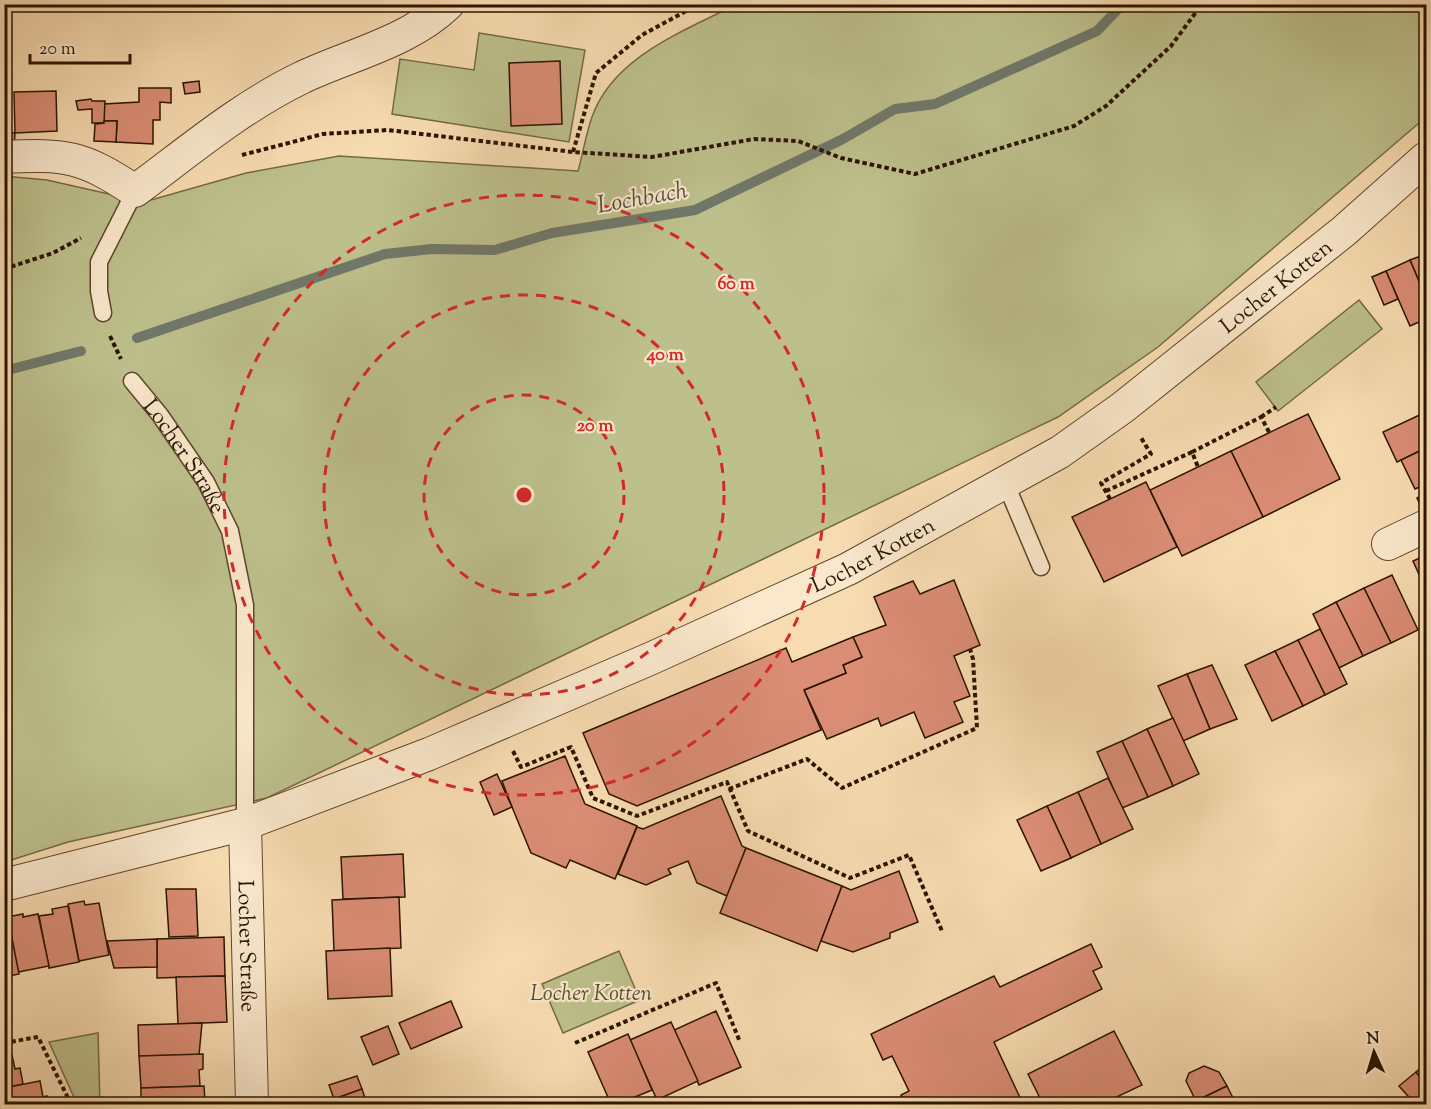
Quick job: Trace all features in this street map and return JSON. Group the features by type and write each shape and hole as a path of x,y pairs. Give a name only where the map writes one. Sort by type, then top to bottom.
{"street":[{"path":"4,157 70,157 88,162 135,190 251,105 300,78 402,34 439,13 448,4"},
{"name":"Locher Kotten","path":"4,885 245,824 429,754 661,654 848,569 1060,452 1122,408 1344,231 1426,158"},
{"path":"1388,544 1426,526"},
{"name":"Locher Straße","path":"245,824 252,1104"}],"lane":[{"path":"103,313 99,291 99,262 135,190"},
{"name":"Locher Straße","path":"132,381 160,415 206,482 230,531 245,605 245,824"},
{"path":"1005,482 1041,567"}],"path":[{"path":"573,152 596,73 642,35 699,4"},
{"path":"238,156 323,134 388,130 573,152 652,157 754,139 798,141 841,158 915,174 1074,126 1106,106 1171,46 1202,4"},
{"path":"4,269 53,253 90,233"},
{"name":"Locher Straße","path":"103,313 114,348 132,381"},
{"path":"1106,491 1192,452 1276,408"},
{"path":"1261,417 1269,432"},
{"path":"1192,452 1198,467"},
{"path":"1110,499 1101,483 1151,454"},
{"path":"729,789 807,759 842,788 977,728 973,659 970,649"},
{"path":"521,767 571,747 593,798 637,816 727,782 748,831 850,878 909,855 942,931"},
{"path":"575,1043 716,983 741,1042"},
{"path":"4,1043 39,1037 71,1104"}],"green space":[{"path":"735,5 1426,5 1426,117 1158,347 1058,417 267,798 68,842 5,862 4,176 47,180 144,202 246,173 339,156 578,171 592,117 602,96 616,78 652,48"},
{"path":"479,33 585,50 569,142 392,114 400,59 474,70"},
{"path":"1359,300 1382,329 1278,411 1256,382"},
{"name":"Locher Kotten","path":"619,951 640,1000 563,1033 542,984"},
{"path":"98,1033 100,1104 77,1104 49,1042"}],"building":[{"path":"560,61 562,124 511,126 509,63"},
{"path":"199,81 200,92 185,94 183,83"},
{"path":"139,88 171,88 171,103 160,102 160,120 153,120 153,144 116,142 117,121 104,121 104,104 139,102"},
{"path":"56,91 57,131 15,133 14,92"},
{"path":"91,99 92,101 105,101 104,123 92,123 92,109 78,110 76,101"},
{"path":"104,121 117,121 116,142 94,141 95,124 104,123"},
{"path":"4,132 15,133 14,148 4,147"},
{"path":"1421,256 1426,267 1426,298 1410,260"},
{"path":"1410,260 1426,298 1426,319 1410,326 1386,271"},
{"path":"1386,271 1398,299 1384,305 1372,277"},
{"path":"1426,412 1426,448 1397,462 1383,432"},
{"path":"1308,414 1340,479 1263,517 1231,451"},
{"path":"1426,448 1426,484 1415,489 1401,460"},
{"path":"1231,451 1263,517 1182,556 1150,490"},
{"path":"1146,482 1177,547 1104,582 1072,517"},
{"path":"1426,494 1426,510 1423,512 1417,498"},
{"path":"1426,555 1426,590 1413,561"},
{"path":"1392,575 1418,630 1391,643 1364,588"},
{"path":"954,580 980,645 954,656 970,696 954,702 963,722 925,738 914,712 881,726 878,718 827,739 804,690 846,673 843,665 862,657 853,637 886,625 874,597 913,581 920,594"},
{"path":"1364,588 1391,643 1363,656 1336,602"},
{"path":"1336,602 1363,656 1339,668 1313,614"},
{"path":"1320,629 1347,684 1325,695 1298,640"},
{"path":"853,637 862,657 843,665 846,673 804,690 821,730 637,806 609,794 583,733 786,648 792,662"},
{"path":"1298,640 1325,695 1303,706 1275,651"},
{"path":"1275,651 1303,706 1272,721 1245,665"},
{"path":"1212,665 1237,719 1210,729 1187,674"},
{"path":"1187,674 1210,729 1183,741 1158,686"},
{"path":"1173,718 1199,774 1173,786 1147,729"},
{"path":"1147,729 1173,786 1148,797 1122,741"},
{"path":"1122,741 1148,797 1122,808 1097,752"},
{"path":"565,756 585,804 637,826 615,879 570,860 566,868 531,853 512,807 502,781"},
{"path":"497,774 512,807 494,815 480,782"},
{"path":"1108,778 1133,829 1101,844 1078,792"},
{"path":"1078,792 1101,844 1071,858 1047,806"},
{"path":"721,796 742,846 746,848 727,896 697,883 688,861 668,869 671,874 646,885 618,874 637,827 643,829"},
{"path":"1047,806 1071,858 1041,871 1017,820"},
{"path":"746,848 842,886 817,951 720,913"},
{"path":"403,854 405,897 343,899 341,857"},
{"path":"899,871 918,922 890,933 890,938 853,952 821,941 842,886 851,890"},
{"path":"166,889 196,889 198,936 169,937"},
{"path":"399,897 401,948 334,951 332,900"},
{"path":"84,901 85,905 99,903 109,955 79,961 68,904"},
{"path":"68,906 79,962 49,968 39,916 53,914 52,909"},
{"path":"23,914 23,917 38,914 49,966 18,972 7,917"},
{"path":"8,918 19,974 4,977 4,919"},
{"path":"224,937 225,976 157,978 157,939"},
{"path":"157,939 157,967 114,968 107,941"},
{"path":"1091,944 1102,967 1093,971 1102,989 994,1042 1023,1104 905,1104 901,1095 909,1091 892,1056 883,1060 871,1034 994,976 1000,987"},
{"path":"390,948 392,996 328,999 326,951"},
{"path":"225,976 227,1022 178,1024 176,977"},
{"path":"451,1001 462,1027 411,1049 399,1023"},
{"path":"716,1011 741,1067 699,1085 674,1030"},
{"path":"671,1022 698,1081 657,1100 630,1040"},
{"path":"202,1023 199,1055 139,1056 138,1025"},
{"path":"388,1026 399,1054 373,1065 361,1037"},
{"path":"1114,1031 1142,1085 1102,1104 1043,1104 1028,1074"},
{"path":"628,1034 652,1090 618,1104 611,1104 588,1052"},
{"path":"203,1054 203,1069 199,1070 200,1086 141,1088 139,1056"},
{"path":"12,1055 15,1069 20,1068 23,1084 4,1088 4,1057"},
{"path":"1426,1063 1426,1086 1416,1072"},
{"path":"1204,1066 1219,1072 1227,1086 1196,1101 1186,1081 1189,1073"},
{"path":"1416,1072 1426,1086 1426,1104 1415,1104 1399,1086"},
{"path":"357,1076 362,1089 334,1099 329,1085"},
{"path":"40,1081 43,1097 47,1096 49,1104 4,1104 4,1088"},
{"path":"204,1086 205,1101 201,1101 201,1104 141,1104 141,1088"},
{"path":"1227,1086 1236,1104 1190,1104 1196,1101"},
{"path":"362,1089 367,1104 339,1104 337,1098"}],"waterway":[{"name":"Lochbach","path":"137,338 385,254 432,249 495,250 552,233 695,210 843,139 895,109 935,104 1097,31 1117,10 1119,4"},
{"name":"Lochbach","path":"4,371 81,351"}]}
